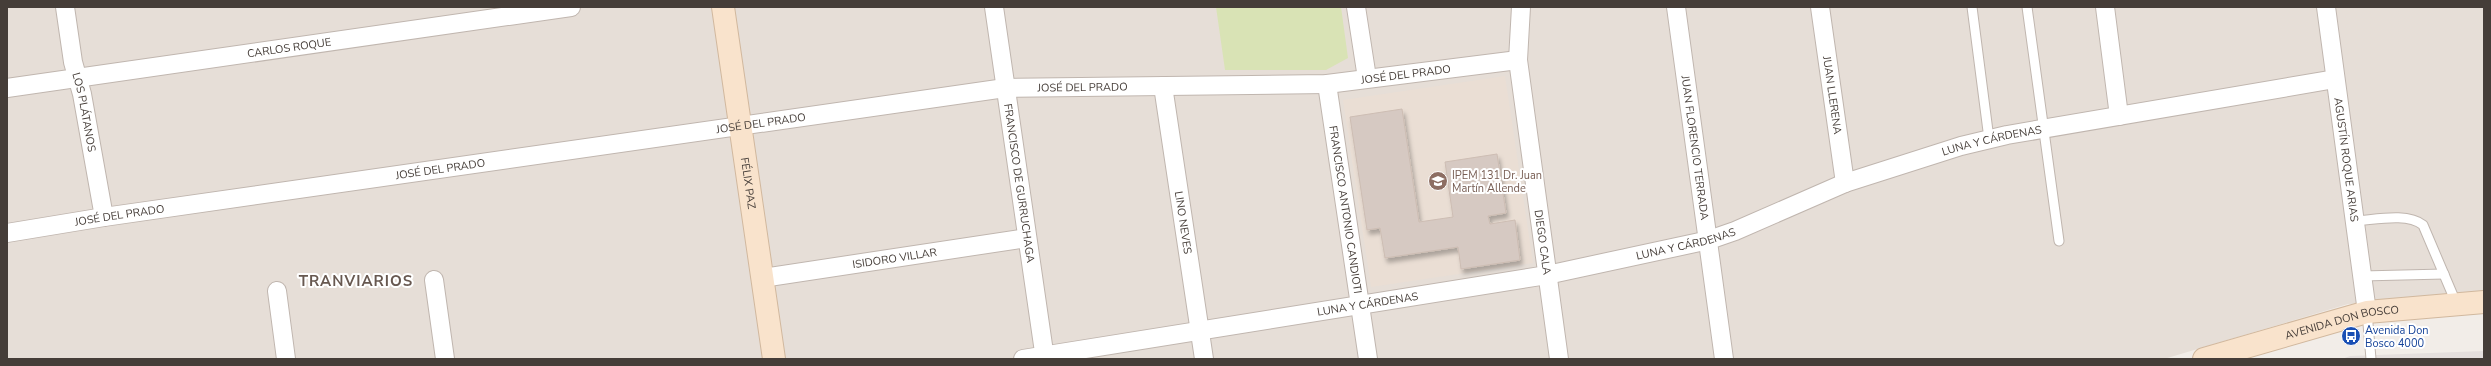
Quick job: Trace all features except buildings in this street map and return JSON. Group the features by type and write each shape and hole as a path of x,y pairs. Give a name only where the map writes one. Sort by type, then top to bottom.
{"main road":[{"name":"FÉLIX PAZ","path":"723,7 774,359"},
{"name":"AVENIDA DON BOSCO","path":"2214,358 2367,312 2484,302"}],"street":[{"name":"LOS PLÁTANOS","path":"65,7 104,217"},
{"name":"CARLOS ROQUE","path":"7,88 571,7"},
{"name":"FRANCISCO DE GURRUCHAGA","path":"994,7 1045,357"},
{"path":"1356,7 1367,78"},
{"name":"DIEGO CALA","path":"1520,7 1518,60 1559,359"},
{"name":"JUAN FLORENCIO TERRADA","path":"1676,7 1709,240 1724,359"},
{"name":"JUAN LLERENA","path":"1820,7 1845,183"},
{"path":"2105,7 2119,116"},
{"name":"AGUSTÍN ROQUE ARIAS","path":"2326,7 2367,312"},
{"name":"JOSÉ DEL PRADO","path":"7,233 104,217 1006,88 1327,84 1518,60"},
{"name":"LUNA Y CÁRDENAS","path":"1023,359 1045,357 1200,329 1360,306 1547,275 1709,240 1735,231 1845,183 1936,153 1989,139 2335,78"},
{"name":"FRANCISCO ANTONIO CANDIOTI","path":"1327,84 1368,359"},
{"name":"LINO NEVES","path":"1163,86 1204,359"},
{"name":"ISIDORO VILLAR","path":"762,278 1027,238"},
{"path":"434,280 445,359"},
{"path":"277,291 286,359"}],"lane":[{"path":"1972,7 1989,139"},
{"path":"2027,7 2060,241"},
{"path":"2355,221 2383,219 2417,220 2423,225 2456,304"},
{"path":"2362,276 2444,274"},
{"path":"2367,312 2371,359"}],"shaded area":[{"path":"7,7 2484,7 2484,295 2348,304 2164,359 7,359"},
{"name":"IPEM 131 Dr. Juan Martín Allende","path":"1505,76 1533,263 1371,287 1343,100"},
{"path":"2484,351 2484,359 2342,359 2350,356"}],"green space":[{"path":"1216,7 1341,7 1348,58 1326,70 1225,70"}],"place":[{"name":"IPEM 131 Dr. Juan Martín Allende","path":"1438,181"},
{"name":"Avenida Don Bosco 4000","path":"2351,336"}],"district":[{"name":"TRANVIARIOS","path":"356,281"}]}
